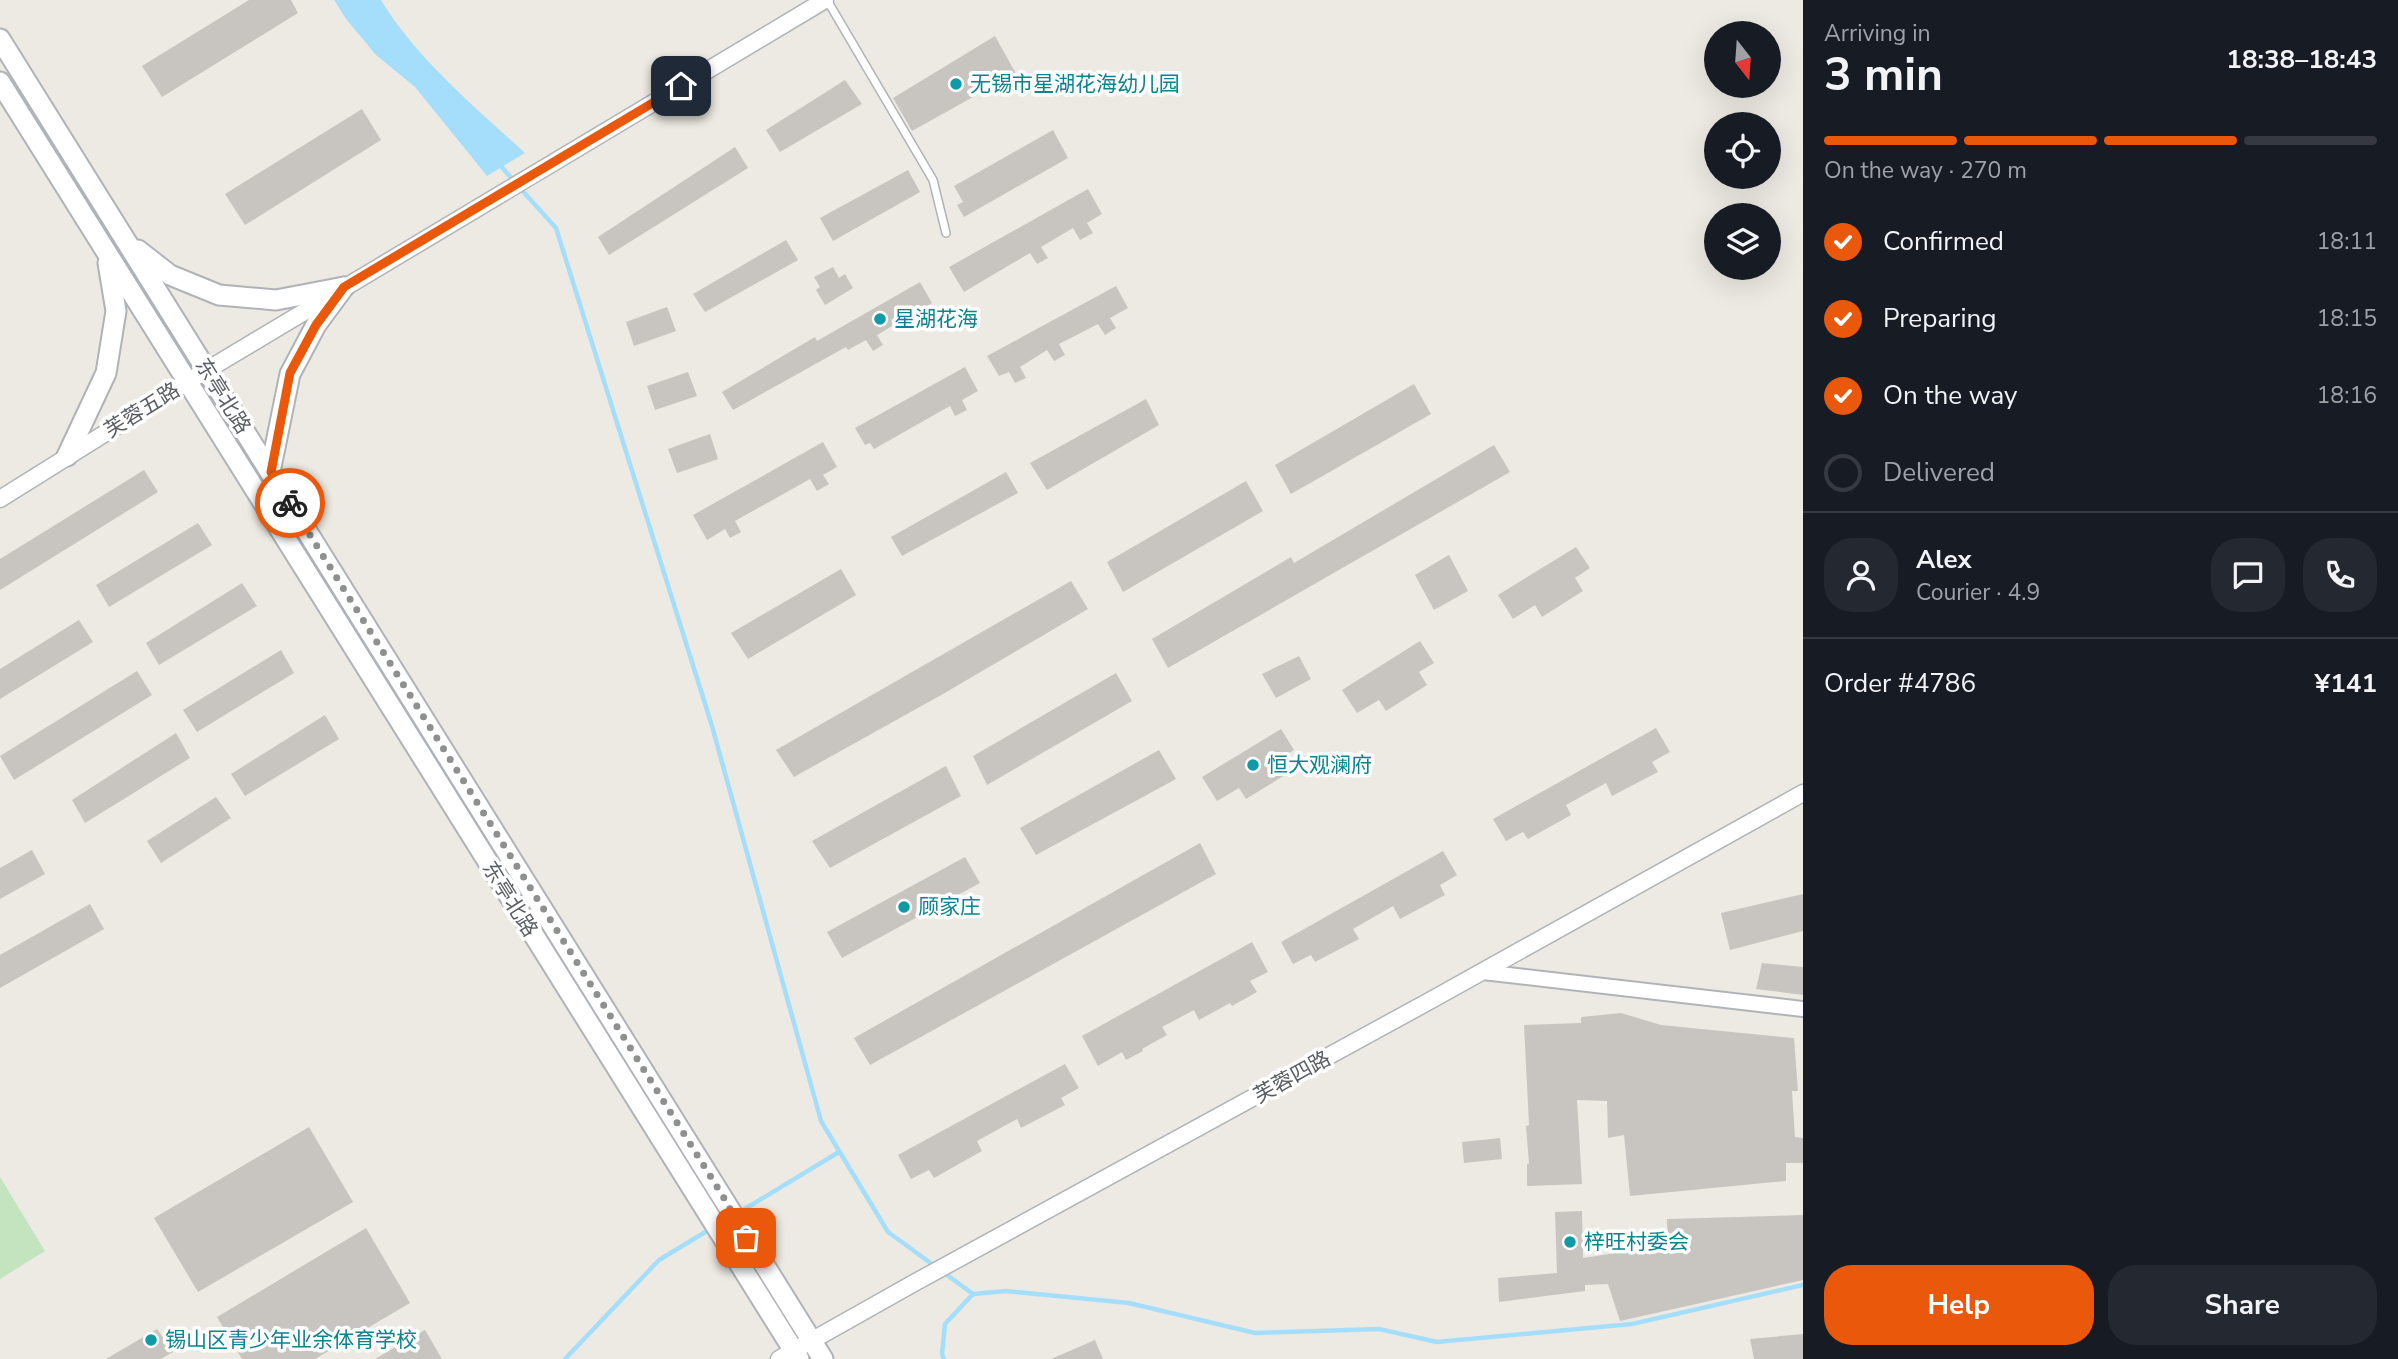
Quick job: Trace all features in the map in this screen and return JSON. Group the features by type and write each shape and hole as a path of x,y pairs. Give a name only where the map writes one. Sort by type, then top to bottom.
{"main road":[{"name":"东亭北路","path":"0,38 724,1198 738,1243 791,1356"},
{"name":"东亭北路","path":"0,82 704,1210 738,1243 823,1359"},
{"path":"125,239 170,275 219,295 276,300 344,287"},
{"path":"67,456 106,373 116,311 106,251"},
{"path":"271,472 290,373 316,325 344,287"}],"street":[{"name":"芙蓉五路","path":"0,499 344,287 826,0"},
{"name":"芙蓉四路","path":"791,1356 811,1340 1483,972 1803,793"},
{"path":"1483,972 1803,1009"}],"lane":[{"path":"826,0 933,180 946,233"}],"green space":[{"path":"0,1177 45,1251 0,1279"}],"water":[{"path":"334,0 381,0 429,62 525,153 487,176 415,87 376,55"}],"building":[{"path":"249,0 291,0 298,13 162,97 142,66"},
{"name":"无锡市星湖花海幼儿园","path":"995,36 1019,79 1005,87 1000,82 912,131 893,98"},
{"path":"845,80 862,104 780,152 766,130"},
{"path":"362,109 381,140 245,225 225,194"},
{"path":"1053,130 1068,158 964,217 957,205 963,202 954,186"},
{"path":"735,147 748,168 609,255 598,237"},
{"path":"908,170 920,192 833,241 820,218"},
{"path":"1088,189 1102,214 1087,223 1093,233 1080,240 1073,228 1041,247 1048,258 1037,264 1030,253 964,292 949,267"},
{"path":"786,240 798,260 705,312 693,294"},
{"path":"833,267 839,278 845,274 853,288 825,305 816,290 820,287 814,277"},
{"path":"920,282 932,303 921,310 928,321 915,328 909,316 877,335 883,345 873,351 866,340 848,350 846,347 733,410 722,392 815,337 817,341"},
{"path":"1116,286 1128,308 1110,318 1116,328 1105,335 1098,324 1059,344 1065,355 1054,361 1047,350 1020,367 1026,378 1015,383 1009,372 999,376 987,356"},
{"path":"667,307 676,331 634,346 626,322"},
{"path":"965,367 978,391 962,400 967,410 955,416 950,406 874,449 870,443 865,445 855,428"},
{"path":"688,372 697,396 655,410 647,386"},
{"path":"1414,384 1431,414 1291,494 1275,465"},
{"path":"1146,399 1159,425 1047,490 1030,463"},
{"path":"710,434 718,459 677,473 668,449"},
{"path":"823,442 837,467 823,475 829,484 817,491 810,479 735,521 741,532 730,538 725,529 707,540 693,515"},
{"path":"1494,445 1510,472 1168,668 1152,639 1291,557 1294,563"},
{"path":"144,470 158,492 0,590 0,559"},
{"path":"1006,472 1018,493 902,556 891,537"},
{"path":"1246,481 1263,511 1123,592 1107,562"},
{"path":"198,523 212,545 109,607 96,585"},
{"path":"1576,547 1590,568 1575,578 1583,591 1542,617 1535,605 1513,619 1498,595"},
{"path":"1449,555 1468,591 1434,610 1415,575"},
{"path":"841,569 856,595 748,659 731,633"},
{"path":"1071,581 1088,609 943,694 794,777 776,750"},
{"path":"242,583 257,606 159,665 146,643"},
{"path":"79,620 93,642 0,699 0,669"},
{"path":"1420,641 1434,663 1419,672 1427,685 1386,711 1379,700 1357,713 1342,690"},
{"path":"281,650 294,673 197,732 183,710"},
{"path":"1299,656 1311,679 1276,698 1262,674"},
{"path":"137,671 152,695 14,780 0,756"},
{"path":"1116,673 1132,701 987,785 973,756"},
{"path":"325,715 339,739 245,796 231,774"},
{"path":"1656,728 1670,752 1652,762 1658,772 1612,796 1606,783 1566,805 1571,815 1528,839 1523,832 1506,841 1493,819"},
{"name":"恒大观澜府","path":"1281,729 1294,750 1279,760 1288,773 1246,799 1239,788 1217,801 1202,777"},
{"path":"176,733 190,758 85,823 72,800"},
{"path":"1159,750 1176,779 1036,855 1020,828"},
{"path":"946,766 961,796 830,868 812,841"},
{"path":"216,797 231,818 161,863 147,841"},
{"path":"1200,843 1216,874 870,1065 854,1038"},
{"path":"32,850 45,874 0,899 0,868"},
{"path":"1443,851 1457,875 1440,885 1445,895 1400,919 1393,906 1353,929 1359,939 1315,962 1311,955 1293,964 1281,942"},
{"name":"顾家庄","path":"965,857 980,883 842,958 827,932"},
{"path":"1803,894 1803,931 1730,950 1721,913"},
{"path":"90,904 104,929 0,988 0,955"},
{"path":"1252,942 1268,972 1250,981 1257,992 1199,1020 1194,1010 1162,1027 1167,1035 1142,1049 1143,1051 1126,1060 1122,1052 1098,1066 1082,1036"},
{"path":"1762,963 1803,967 1803,995 1756,989"},
{"path":"1621,1013 1661,1025 1794,1038 1798,1091 1792,1091 1795,1137 1803,1138 1803,1163 1786,1163 1786,1181 1630,1196 1624,1135 1608,1138 1607,1101 1577,1100 1582,1184 1527,1186 1529,1164 1526,1126 1529,1125 1524,1025 1581,1023 1581,1017"},
{"path":"1065,1064 1079,1088 1061,1098 1065,1105 1021,1128 1017,1119 977,1141 982,1151 934,1178 929,1170 911,1179 898,1155"},
{"path":"309,1127 353,1202 198,1292 154,1218"},
{"path":"1500,1138 1502,1159 1464,1163 1462,1142"},
{"path":"1582,1211 1583,1258 1668,1245 1667,1219 1803,1215 1803,1280 1620,1321 1608,1284 1585,1285 1585,1291 1499,1302 1498,1278 1557,1273 1555,1212"},
{"path":"366,1228 410,1303 315,1359 242,1359 217,1317"},
{"name":"锡山区青少年业余体育学校","path":"157,1329 173,1352 161,1359 106,1359"},
{"path":"425,1330 442,1359 375,1359"},
{"path":"1803,1334 1803,1359 1754,1359 1750,1339"},
{"path":"1095,1340 1103,1359 1051,1359"}],"waterway":[{"path":"499,164 514,181"},
{"path":"520,188 556,228 712,726 821,1121 888,1232 936,1267"},
{"path":"738,1213 839,1152"},
{"path":"565,1359 659,1260 712,1228"},
{"path":"943,1272 973,1294 945,1324 942,1354 944,1359"},
{"path":"973,1294 1006,1291 1129,1303 1255,1333 1379,1329 1437,1342 1632,1324 1803,1285"}],"way so far":[{"path":"290,503 724,1198 746,1238"}],"place":[{"name":"无锡市星湖花海幼儿园","path":"956,84"},
{"name":"星湖花海","path":"880,319"},
{"name":"恒大观澜府","path":"1253,765"},
{"name":"顾家庄","path":"904,907"},
{"name":"梓旺村委会","path":"1570,1242"},
{"name":"锡山区青少年业余体育学校","path":"151,1340"}],"route":[{"path":"290,503 271,472 290,373 316,325 344,287 681,86"}]}
